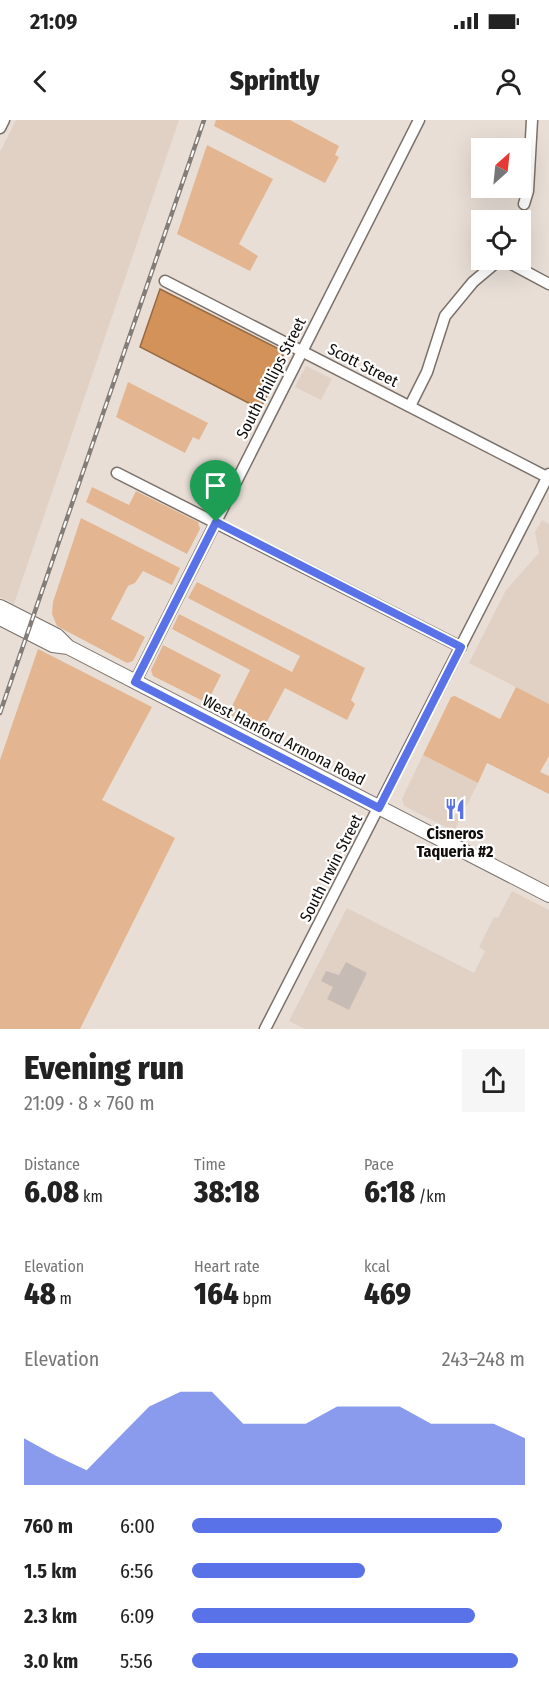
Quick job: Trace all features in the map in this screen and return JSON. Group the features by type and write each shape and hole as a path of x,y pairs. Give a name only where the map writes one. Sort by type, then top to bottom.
{"main road":[{"path":"0,607 57,636 68,647"},
{"path":"0,618 53,645 68,647"},
{"name":"West Hanford Armona Road","path":"68,647 549,895"}],"street":[{"path":"0,128 4,120"},
{"name":"South Phillips Street","path":"135,682 419,120"},
{"path":"524,204 528,191 532,120"},
{"path":"410,406 427,372 445,316 473,282 487,270"},
{"path":"523,270 549,284"},
{"name":"Scott Street","path":"165,281 548,475"},
{"path":"117,473 461,647"},
{"name":"South Irwin Street","path":"268,1024 548,475"}],"shaded area":[{"path":"16,120 179,120 14,604 0,597 0,152"},
{"path":"216,120 290,120 339,146 335,155 339,157 325,183 214,126"},
{"path":"207,145 273,179 239,244 258,256 250,271 177,234"},
{"path":"160,289 281,350 285,361 260,409 140,347"},
{"path":"306,366 332,379 321,400 295,387"},
{"path":"128,382 208,423 199,440 193,437 185,453 116,417"},
{"path":"92,487 129,505 136,491 198,522 200,529 187,554 86,502"},
{"path":"81,518 180,568 172,585 143,571 135,583 128,586 111,619 145,637 133,661 127,663 57,626 52,614 53,602"},
{"path":"542,520 549,524 549,704 469,663 506,590 539,553 535,532"},
{"path":"197,582 365,668 351,700 355,704 347,720 285,688 262,731 228,714 250,670 172,629 179,614 292,672 300,656 188,598"},
{"path":"163,645 221,675 207,703 153,676 151,670"},
{"path":"38,649 152,707 102,800 175,838 80,1029 0,1029 0,760"},
{"path":"516,687 549,704 549,756 540,772 549,776 549,794 487,763 478,783 423,755 451,697 455,696 500,719"},
{"path":"423,755 478,783 454,831 404,806 402,799"},
{"path":"512,891 549,910 549,1029 305,1029 289,1021 347,908 474,973 485,951 479,947 494,917 498,918"}],"building":[{"path":"346,962 367,973 349,1010 327,999 333,987 321,981 326,971 339,975"}],"railway":[{"path":"0,713 204,120"}],"place":[{"name":"Cisneros Taqueria #2","path":"455,809"}],"route":[{"path":"216,522 461,647 379,808 135,682 216,522"}]}
